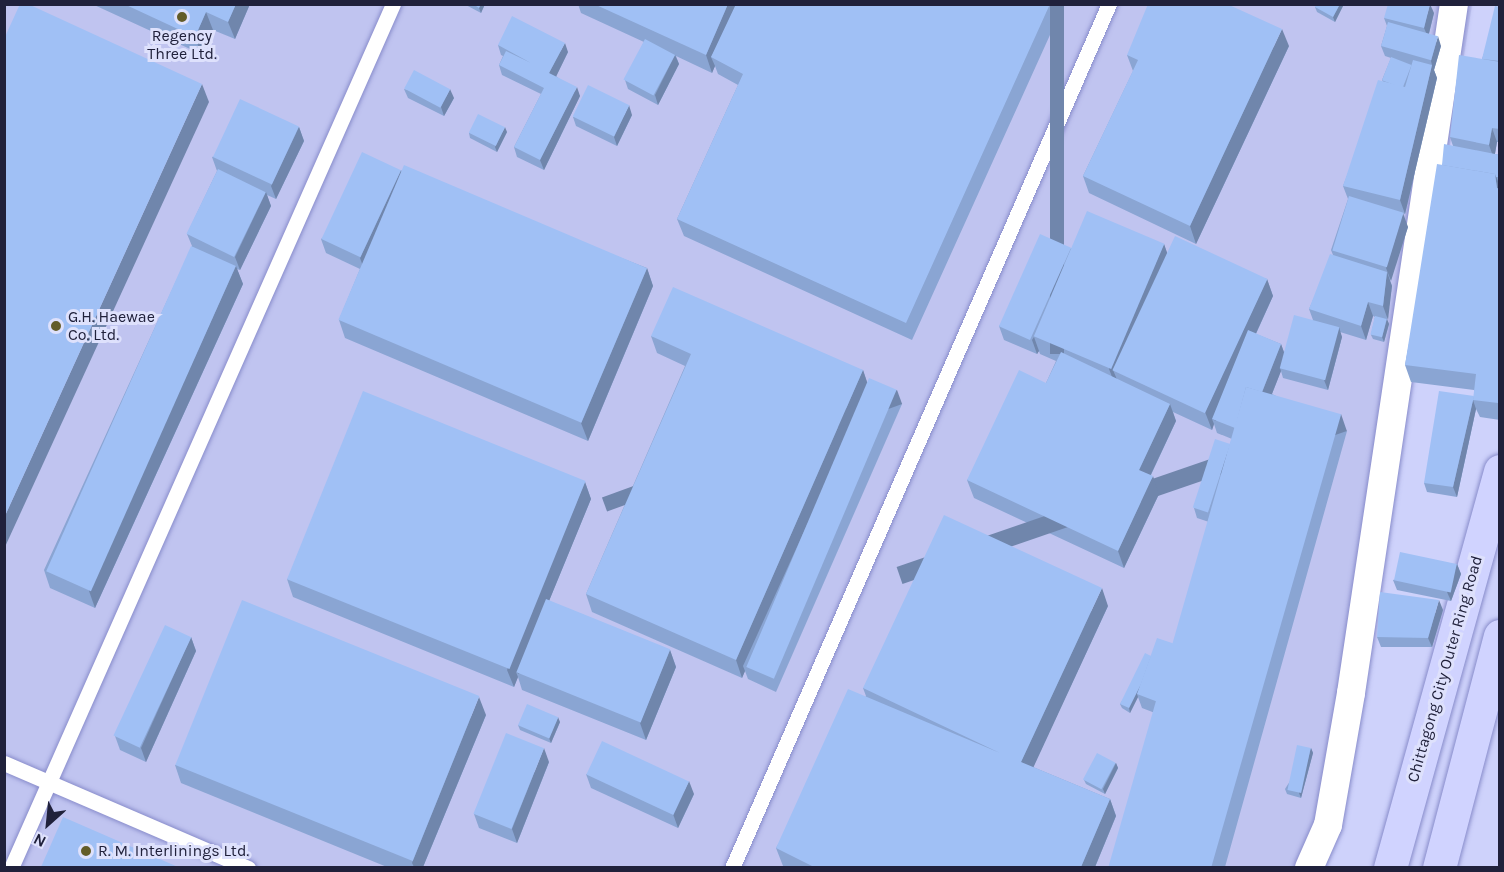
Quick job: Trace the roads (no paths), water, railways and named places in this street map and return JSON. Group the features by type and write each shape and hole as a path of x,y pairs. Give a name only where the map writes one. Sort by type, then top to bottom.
{"main road":[{"name":"Chittagong City Outer Ring Road","path":"1390,867 1500,471"},
{"path":"1439,867 1500,636"}],"street":[{"path":"1309,867 1328,825 1351,693 1454,4"}],"lane":[{"path":"12,867 393,4"},
{"path":"732,867 1109,4"},
{"path":"4,763 248,867"}],"place":[{"name":"Regency Three Ltd.","path":"182,17"},
{"name":"G.H. Haewae Co. Ltd.","path":"56,326"},
{"name":"R. M. Interlinings Ltd.","path":"86,851"}]}
